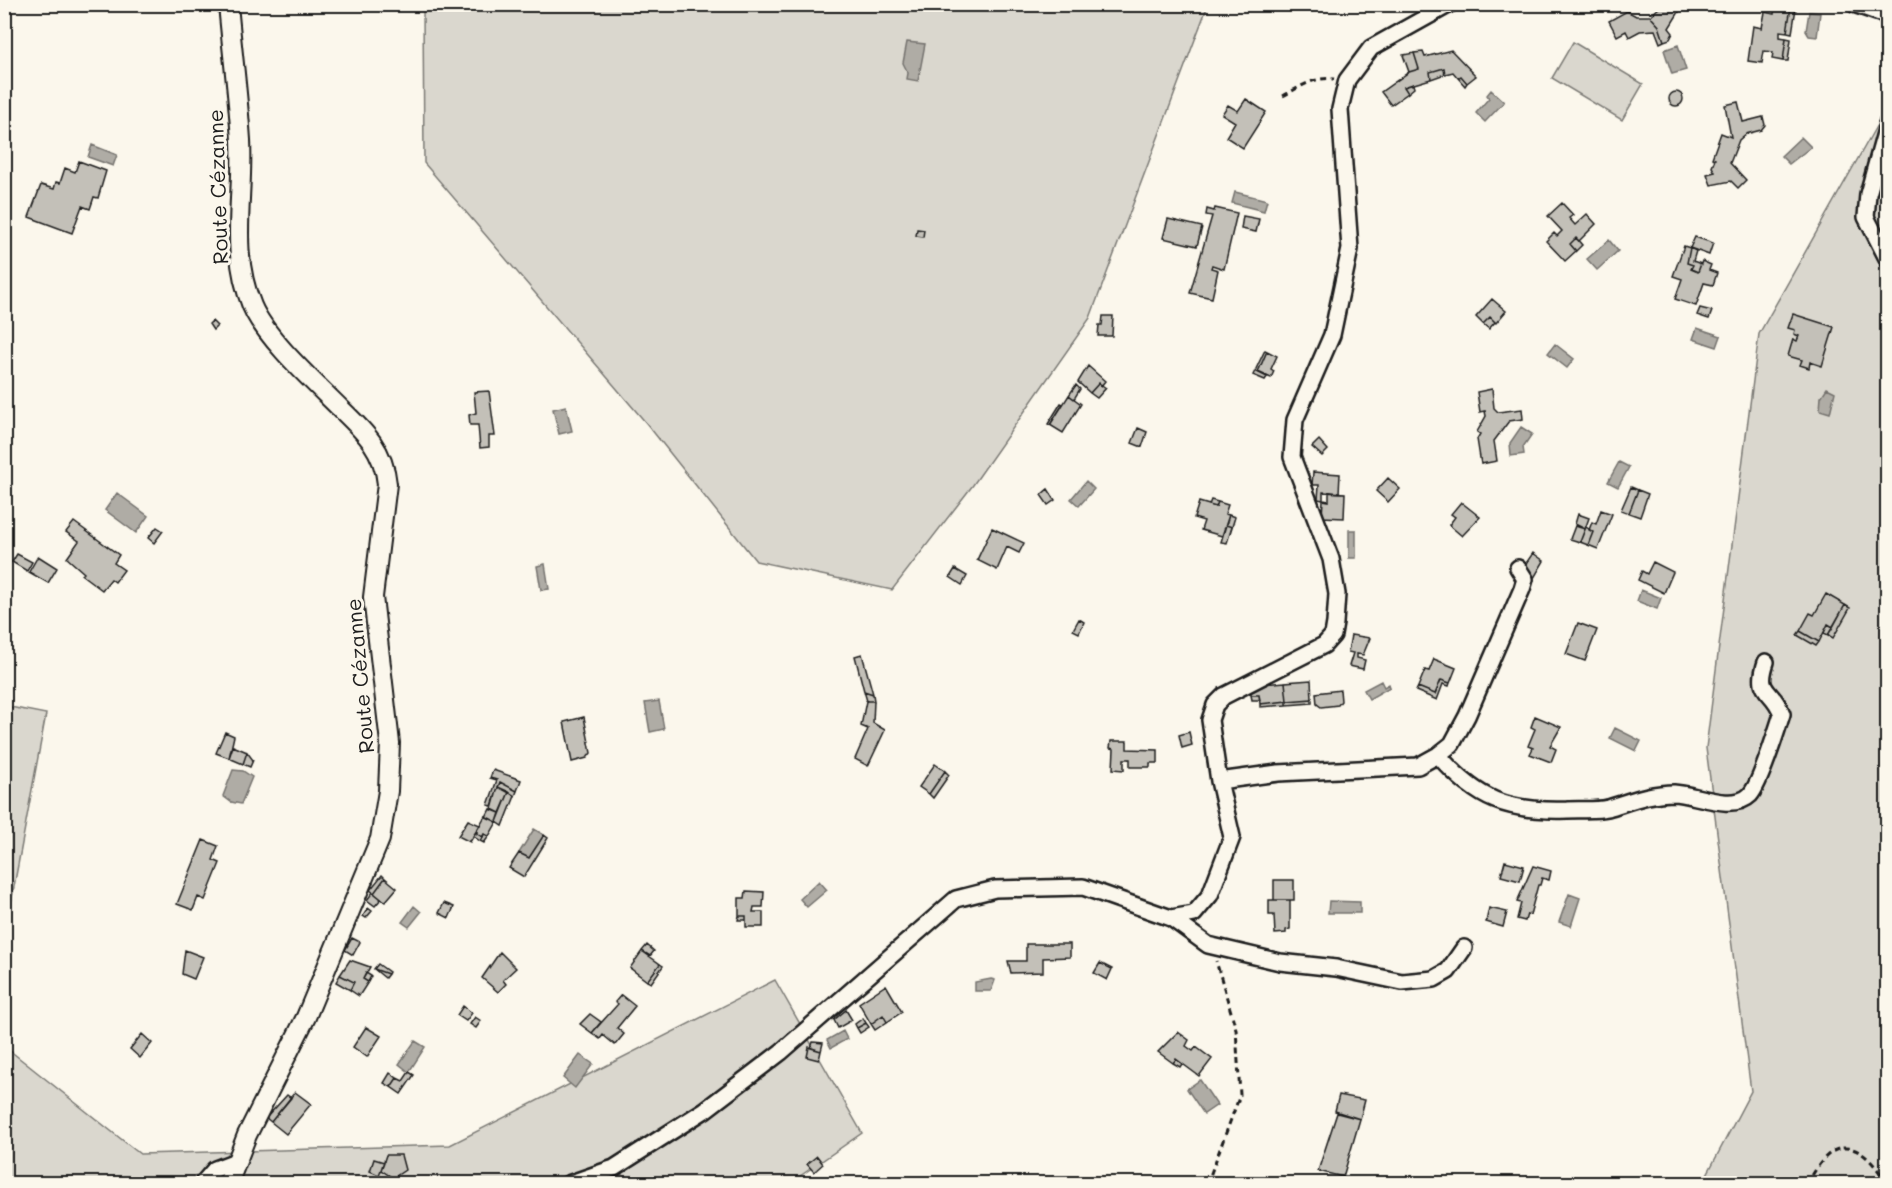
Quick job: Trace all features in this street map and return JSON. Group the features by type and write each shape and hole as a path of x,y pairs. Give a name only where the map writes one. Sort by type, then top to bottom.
{"street":[{"name":"Route Cézanne","path":"228,4 241,140 242,187 237,228 238,255 252,304 267,332 369,435 385,469 387,484 373,597 390,743 388,791 380,838 306,1017 236,1161 228,1184"},
{"path":"1171,918 1194,914 1210,895 1232,837 1219,781 1210,720 1215,705 1224,696 1324,645 1333,635 1337,594 1331,559 1292,457 1295,420 1332,335 1350,249 1340,109 1347,80 1371,48 1450,4"},
{"path":"1854,4 1887,16"},
{"path":"1887,122 1868,194 1866,217 1887,261"},
{"path":"1219,781 1278,773 1418,766 1438,755 1452,744 1462,725 1522,589 1525,579 1518,568"},
{"path":"1438,755 1475,791 1507,806 1538,810 1605,808 1646,795 1675,793 1723,802 1739,801 1749,796 1756,785 1782,714 1763,689 1761,679 1766,662"},
{"path":"568,1184 614,1167 705,1110 781,1052 956,900 995,889 1083,887 1171,918 1208,945 1280,962 1304,963 1402,982 1434,979 1448,971 1464,948"},
{"path":"202,1184 215,1169 236,1161"}],"path":[{"path":"1283,96 1324,77 1347,80"},
{"path":"1207,1184 1240,1095 1236,1029 1215,956 1208,945"},
{"path":"1807,1184 1828,1155 1838,1149 1850,1148 1860,1152 1875,1164 1887,1184"}],"shaded area":[{"path":"423,5 1208,5 1090,318 973,485 892,590 756,561 647,424 424,163"},
{"path":"1809,12 1820,13 1817,37 1809,36 1806,31"},
{"path":"907,42 925,44 918,81 907,79 908,73 903,63"},
{"path":"1573,42 1643,84 1622,120 1552,78"},
{"path":"1678,45 1686,70 1672,74 1664,50"},
{"path":"1491,90 1504,102 1485,122 1476,113 1489,98 1487,95"},
{"path":"1887,107 1887,1183 1702,1184 1751,1091 1706,748 1759,334"},
{"path":"1801,137 1811,147 1789,164 1781,156"},
{"path":"92,145 117,155 113,166 88,157"},
{"path":"1235,192 1267,200 1264,211 1232,203"},
{"path":"1609,240 1618,251 1597,270 1587,259"},
{"path":"1697,328 1721,336 1717,347 1693,339"},
{"path":"1555,344 1574,359 1567,368 1548,353"},
{"path":"1827,388 1835,392 1830,413 1820,410 1821,397"},
{"path":"566,406 572,431 559,434 553,409"},
{"path":"1521,427 1532,434 1523,447 1524,454 1511,456 1510,443"},
{"path":"1619,462 1629,467 1618,487 1608,482"},
{"path":"1086,481 1094,489 1079,506 1071,499"},
{"path":"117,493 148,516 136,533 105,510"},
{"path":"1349,530 1356,530 1356,558 1349,558"},
{"path":"545,564 549,589 541,590 537,566"},
{"path":"1641,590 1661,598 1657,609 1637,601"},
{"path":"1381,681 1384,687 1389,684 1390,687 1369,699 1364,690"},
{"path":"659,701 664,729 650,732 645,703"},
{"path":"4,706 46,714 5,935"},
{"path":"1615,728 1641,741 1636,751 1610,738"},
{"path":"233,770 243,771 252,777 241,804 231,802 223,796"},
{"path":"534,829 544,835 529,858 519,853"},
{"path":"819,881 827,890 807,907 800,899"},
{"path":"1569,894 1580,898 1571,926 1559,922"},
{"path":"1329,901 1360,902 1360,913 1328,913"},
{"path":"414,906 421,912 409,927 402,922"},
{"path":"775,980 862,1133 790,1183 5,1183 4,1046 140,1154 450,1145"},
{"path":"995,980 991,991 975,991 975,982"},
{"path":"843,1031 847,1039 831,1048 827,1040"},
{"path":"415,1041 425,1047 409,1072 399,1064"},
{"path":"580,1055 593,1064 575,1088 563,1078"},
{"path":"1200,1080 1217,1105 1204,1114 1187,1089"}],"building":[{"path":"1648,4 1679,4 1679,12 1669,28 1673,33 1670,39 1664,41 1659,26 1650,16 1661,6"},
{"path":"1775,5 1791,7 1787,32 1780,31 1780,37 1786,38 1783,61 1772,59 1773,52 1764,51 1762,63 1748,61 1753,26 1762,28 1765,12 1774,14"},
{"path":"1791,7 1796,8 1792,33 1787,32"},
{"path":"1627,11 1636,16 1650,16 1659,26 1664,41 1660,43 1655,30 1640,31 1629,37 1626,31 1617,36 1609,21"},
{"path":"1786,38 1791,39 1788,61 1783,61"},
{"path":"1451,50 1476,76 1467,83 1453,72 1445,74 1444,68 1430,72 1431,79 1404,87 1408,93 1391,105 1381,92 1409,72 1419,69 1414,53 1423,52 1425,57"},
{"path":"1414,53 1419,69 1409,72 1403,55"},
{"path":"1444,68 1445,74 1431,79 1430,72"},
{"path":"1461,76 1467,83 1465,86 1458,78"},
{"path":"1413,84 1414,88 1408,93 1404,87"},
{"path":"1673,92 1679,92 1683,99 1679,106 1673,106 1669,102 1669,96"},
{"path":"1246,99 1266,112 1243,148 1226,137 1235,122 1222,114 1228,105 1238,111"},
{"path":"1738,102 1743,122 1763,117 1765,125 1761,130 1746,134 1739,140 1730,163 1746,180 1738,188 1731,181 1711,185 1707,174 1715,172 1712,167 1715,159 1712,158 1721,133 1731,137 1725,105"},
{"path":"79,161 106,171 98,198 94,197 90,209 82,206 72,233 29,217 41,185 54,189 56,182 60,183 65,168 75,172"},
{"path":"1562,203 1573,215 1569,218 1575,225 1587,214 1596,224 1579,241 1576,238 1570,244 1576,251 1565,261 1546,241 1554,233 1557,236 1562,231 1548,216"},
{"path":"1215,208 1237,213 1224,269 1212,265 1211,268 1218,270 1212,298 1190,293 1212,216 1206,215 1207,209 1214,211"},
{"path":"1243,216 1259,219 1256,232 1241,229"},
{"path":"1168,219 1202,227 1197,246 1163,238"},
{"path":"917,229 924,230 923,237 916,236"},
{"path":"1695,237 1713,243 1709,255 1690,248"},
{"path":"1576,238 1582,245 1576,251 1570,244"},
{"path":"1684,246 1690,248 1687,263 1693,265 1691,269 1698,272 1702,261 1711,265 1709,270 1717,273 1713,285 1704,283 1696,306 1675,299 1682,279 1673,276"},
{"path":"1690,248 1696,251 1693,261 1701,264 1698,272 1691,269 1693,265 1687,263"},
{"path":"1492,299 1506,311 1496,323 1490,317 1483,324 1476,317"},
{"path":"1700,308 1712,311 1709,319 1697,315"},
{"path":"1793,314 1834,327 1822,366 1810,362 1809,368 1800,365 1802,360 1788,356 1793,339 1797,341 1799,336 1794,334 1795,330 1788,328"},
{"path":"1103,316 1113,316 1112,336 1098,336"},
{"path":"1490,317 1495,322 1489,329 1483,324"},
{"path":"212,321 217,326 213,330 209,324"},
{"path":"1265,350 1267,351 1258,372 1255,371"},
{"path":"1267,351 1277,356 1271,369 1274,371 1271,378 1258,372"},
{"path":"1088,366 1105,381 1101,386 1099,383 1090,393 1078,382"},
{"path":"1255,371 1267,377 1265,380 1253,375"},
{"path":"1099,383 1106,388 1097,398 1090,393"},
{"path":"1076,385 1080,389 1074,399 1069,395"},
{"path":"1492,389 1494,408 1498,412 1522,409 1523,419 1509,421 1494,441 1497,461 1481,464 1477,439 1480,434 1477,432 1486,416 1485,411 1480,412 1477,392"},
{"path":"489,391 495,436 489,436 489,447 480,448 478,425 470,425 469,415 476,413 474,392"},
{"path":"1069,395 1081,404 1063,433 1050,425"},
{"path":"1061,403 1063,404 1050,425 1048,424"},
{"path":"1138,428 1147,432 1142,447 1132,443"},
{"path":"1319,440 1328,450 1322,456 1312,447"},
{"path":"1313,472 1340,474 1339,493 1323,492 1323,500 1318,499 1319,485 1312,485"},
{"path":"1388,478 1400,489 1388,502 1376,491"},
{"path":"1631,487 1638,490 1629,513 1621,510"},
{"path":"1048,489 1055,500 1048,505 1041,495"},
{"path":"1638,490 1648,494 1640,517 1629,513"},
{"path":"1329,492 1345,493 1344,518 1322,517 1323,500 1329,501"},
{"path":"1211,500 1218,502 1216,507 1209,505"},
{"path":"1199,502 1216,507 1218,502 1228,505 1225,514 1229,515 1222,536 1201,530 1204,521 1194,518"},
{"path":"1461,502 1480,517 1462,536 1449,525 1455,517 1451,514"},
{"path":"1601,510 1612,514 1598,549 1588,545 1593,532 1589,530 1592,522 1596,524"},
{"path":"1578,514 1589,518 1585,529 1575,524"},
{"path":"1229,515 1235,517 1232,527 1226,525"},
{"path":"74,522 119,555 114,563 124,570 115,582 111,579 102,590 82,575 84,573 67,558 79,541 66,532"},
{"path":"1226,525 1232,527 1227,543 1221,542"},
{"path":"1575,526 1585,529 1580,542 1570,539"},
{"path":"157,527 163,531 154,543 148,538"},
{"path":"1586,527 1593,532 1588,545 1580,542"},
{"path":"992,528 1024,543 1019,553 1007,547 997,570 977,560"},
{"path":"1533,553 1544,561 1534,578 1522,569"},
{"path":"17,554 32,562 27,571 12,562"},
{"path":"38,556 57,568 48,583 29,572"},
{"path":"1653,562 1673,572 1664,593 1638,580 1642,571 1647,574"},
{"path":"955,569 967,576 962,585 950,577"},
{"path":"1826,594 1845,605 1833,627 1828,624 1819,642 1800,631 1810,613 1814,615"},
{"path":"1845,605 1850,608 1833,638 1828,635"},
{"path":"1079,619 1084,622 1079,633 1073,630"},
{"path":"1578,623 1597,630 1585,661 1566,654"},
{"path":"1828,624 1833,627 1828,635 1824,633"},
{"path":"1800,631 1819,642 1816,646 1797,635"},
{"path":"1351,635 1370,638 1363,655 1357,654 1357,658 1365,660 1363,669 1349,666 1353,653 1348,652"},
{"path":"862,654 873,694 864,691 855,656"},
{"path":"1434,659 1456,668 1450,683 1441,680 1435,694 1418,687 1425,670 1429,671"},
{"path":"1311,680 1312,699 1287,701 1285,682"},
{"path":"1441,680 1450,683 1449,686 1443,684 1437,700 1416,691 1418,687 1435,694"},
{"path":"1285,682 1287,701 1260,704 1259,695 1251,695 1251,685"},
{"path":"1340,690 1341,701 1338,705 1321,707 1317,704 1316,693"},
{"path":"864,691 873,694 874,701 867,701"},
{"path":"1251,695 1259,695 1260,700 1252,700"},
{"path":"1312,699 1312,703 1287,705 1287,701"},
{"path":"866,701 874,701 873,723 885,730 868,766 855,759 868,729 861,726"},
{"path":"1287,701 1287,705 1260,707 1260,704"},
{"path":"1535,716 1561,727 1550,746 1556,749 1551,762 1530,754 1533,748 1528,746 1535,729 1531,727"},
{"path":"584,717 591,753 587,758 572,762 564,722"},
{"path":"225,732 234,736 229,758 216,753"},
{"path":"1189,732 1192,745 1182,748 1179,735"},
{"path":"1111,741 1127,741 1127,749 1158,750 1158,763 1150,763 1150,767 1130,767 1130,759 1124,759 1124,770 1113,769 1114,749 1110,748"},
{"path":"233,746 247,752 243,764 229,758"},
{"path":"247,752 253,760 250,767 243,764"},
{"path":"935,764 945,771 929,794 919,787"},
{"path":"493,770 521,780 517,791 500,782 492,806 488,805 497,780 490,778"},
{"path":"945,771 949,775 933,798 929,794"},
{"path":"500,782 517,791 515,796 498,787"},
{"path":"498,787 509,792 500,813 492,809"},
{"path":"509,792 515,796 503,826 497,822"},
{"path":"490,809 500,813 497,822 486,817"},
{"path":"485,816 497,822 489,836 484,834 483,837 477,834 477,830"},
{"path":"468,820 480,825 470,842 458,836"},
{"path":"477,830 477,834 483,837 480,841 473,836"},
{"path":"484,834 489,836 484,843 480,841"},
{"path":"544,835 548,838 524,877 509,868 519,853 529,858"},
{"path":"203,840 218,846 213,860 220,863 205,900 198,897 193,910 177,904"},
{"path":"1505,861 1524,866 1520,881 1501,876"},
{"path":"1533,866 1551,871 1549,880 1542,878 1538,885 1530,915 1527,914 1525,921 1517,919 1521,903 1517,902"},
{"path":"382,875 385,878 374,893 370,890"},
{"path":"385,878 397,888 385,902 374,893"},
{"path":"1274,880 1294,880 1294,900 1274,900"},
{"path":"746,891 764,892 763,907 754,907 753,912 763,912 763,927 746,927 746,916 739,916 739,898 745,898"},
{"path":"373,892 381,899 375,906 367,900"},
{"path":"1269,900 1290,900 1290,929 1286,930 1286,933 1275,934 1274,915 1269,915"},
{"path":"444,903 454,907 449,918 439,913"},
{"path":"368,908 372,911 366,918 363,916"},
{"path":"1489,908 1507,912 1503,927 1486,922"},
{"path":"739,916 746,916 746,920 738,920"},
{"path":"352,938 360,942 353,955 345,950"},
{"path":"1026,944 1070,944 1070,957 1043,958 1043,972 1011,973 1008,961 1026,961"},
{"path":"647,945 654,951 650,956 642,951"},
{"path":"185,950 203,957 194,979 182,974"},
{"path":"642,951 660,964 647,981 630,968"},
{"path":"500,952 516,968 503,980 506,984 498,992 482,978"},
{"path":"350,960 370,967 363,979 368,982 359,996 350,990 354,982 340,975"},
{"path":"1100,963 1112,969 1107,980 1094,973"},
{"path":"378,964 389,972 388,974 374,969"},
{"path":"660,964 663,966 651,983 647,981"},
{"path":"374,969 388,974 385,978"},
{"path":"366,973 371,976 368,982 363,979"},
{"path":"340,975 354,982 350,990 336,982"},
{"path":"886,985 902,1012 887,1022 883,1015 871,1024 859,1003"},
{"path":"621,995 635,1006 617,1028 624,1034 615,1045 603,1035 600,1039 592,1033 618,1004 615,1002"},
{"path":"463,1006 472,1013 466,1021 457,1015"},
{"path":"846,1010 852,1020 838,1028 834,1020"},
{"path":"590,1014 601,1022 592,1033 580,1024"},
{"path":"883,1015 887,1022 875,1030 871,1024"},
{"path":"475,1017 481,1021 476,1028 470,1024"},
{"path":"863,1018 866,1023 857,1028 855,1024"},
{"path":"866,1023 869,1027 860,1033 857,1028"},
{"path":"366,1027 381,1036 367,1057 353,1047"},
{"path":"1178,1032 1189,1040 1186,1046 1193,1051 1196,1047 1212,1059 1199,1076 1176,1059 1173,1063 1158,1052"},
{"path":"142,1034 152,1043 140,1058 130,1049"},
{"path":"813,1042 823,1043 821,1051 811,1048"},
{"path":"809,1047 821,1051 819,1060 807,1057"},
{"path":"1176,1059 1182,1064 1180,1067 1173,1063"},
{"path":"409,1072 414,1075 401,1094 391,1087 397,1078 403,1081"},
{"path":"390,1073 397,1078 391,1087 384,1083"},
{"path":"295,1092 311,1104 286,1134 271,1122"},
{"path":"287,1095 291,1098 271,1122 266,1118"},
{"path":"1339,1095 1365,1100 1360,1119 1335,1111"},
{"path":"1337,1113 1360,1119 1343,1177 1318,1171"},
{"path":"386,1155 401,1155 405,1170 393,1178 381,1170"},
{"path":"817,1156 823,1164 814,1172 807,1164"},
{"path":"374,1159 384,1162 379,1175 370,1171"}]}
